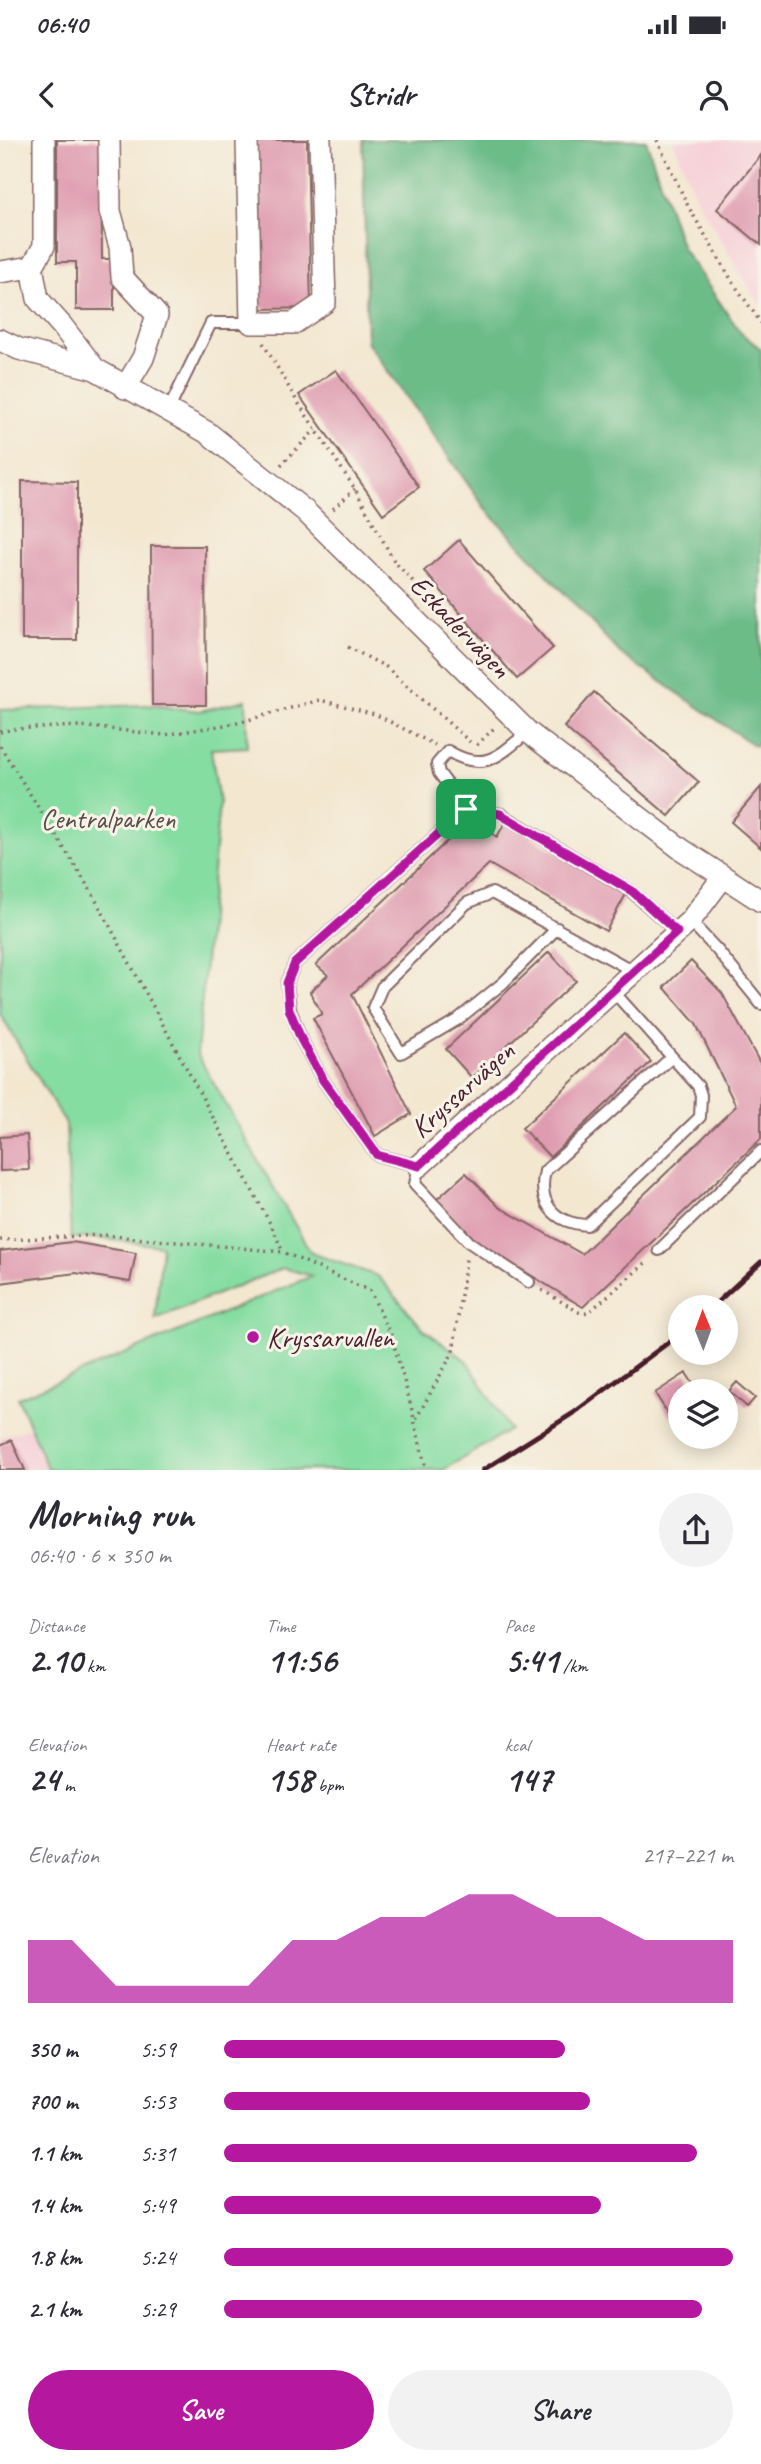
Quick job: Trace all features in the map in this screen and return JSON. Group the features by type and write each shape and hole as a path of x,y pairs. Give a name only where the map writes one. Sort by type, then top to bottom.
{"street":[{"path":"0,272 32,267 44,246 44,140"},
{"path":"109,140 110,211 120,247 122,277 157,315 143,358 125,388"},
{"path":"247,140 251,323 294,323 326,302 320,140"},
{"name":"Eskadervägen","path":"32,267 38,299 95,369"},
{"name":"Eskadervägen","path":"0,340 19,349 95,369 208,433 317,522 528,732 681,849 723,877 758,895"},
{"name":"Kryssarvägen","path":"419,1166 683,927 723,877"}],"lane":[{"path":"168,411 211,323 251,323"},
{"path":"528,732 502,753 477,763 464,761 448,751 437,764 439,773 466,809 500,814 632,891 718,951 761,1004"},
{"name":"Kryssarvägen","path":"419,1166 377,1155 323,1080 301,1039 289,1009 287,983 295,963 466,809"},
{"name":"Kryssarvägen","path":"557,928 503,983 457,1020 401,1053 373,1008 382,987 467,903 492,893 557,928 633,971"},
{"path":"612,990 698,1086 702,1111 700,1117 587,1225 565,1220 547,1205 543,1198 541,1186 545,1171 672,1057"},
{"path":"659,1250 761,1151"},
{"path":"419,1166 415,1184 469,1242 529,1282"}],"path":[{"path":"657,140 688,206 732,281 761,323"},
{"path":"251,323 355,489 394,561 467,640"},
{"path":"266,480 316,429"},
{"path":"317,522 355,489"},
{"path":"348,647 386,667 451,727 490,758"},
{"path":"0,732 80,726 164,735 237,723 320,700 375,714 436,745"},
{"path":"0,746 92,893 266,1215 283,1252"},
{"path":"0,1240 103,1235 283,1252 370,1292 391,1335 425,1465"},
{"path":"415,1421 453,1352 469,1242"},
{"path":"529,1282 579,1312 588,1313 659,1250"}],"shaded area":[{"path":"673,140 761,140 761,307 696,198"},
{"path":"30,1428 47,1470 0,1470 0,1437"}],"green space":[{"path":"363,140 646,140 682,248 741,333 761,349 761,738 755,746 621,654 485,508 367,342"},
{"name":"Centralparken","path":"246,700 247,747 211,749 219,803 197,1054 311,1253 378,1276 423,1329 467,1361 510,1430 443,1470 48,1470 18,1398 312,1276 283,1268 155,1319 162,1246 95,1238 71,1238 66,1124 0,1014 0,710 147,705 200,711"}],"building":[{"path":"57,140 101,140 102,259 114,259 114,310 76,310 76,262 57,262"},
{"path":"257,140 307,140 311,308 261,309"},
{"path":"761,155 761,245 717,209"},
{"path":"336,370 419,487 383,514 299,395"},
{"path":"22,481 77,482 77,640 22,640"},
{"path":"459,540 553,648 517,679 424,571"},
{"path":"151,546 205,546 206,705 152,705"},
{"path":"594,692 699,782 669,816 564,727"},
{"path":"761,787 761,848 731,822"},
{"path":"506,821 626,894 606,931 489,864 352,994 411,1114 375,1136 313,1018 322,1014 310,992 328,975 316,965 460,829 467,836 478,823 497,837"},
{"path":"549,952 576,981 472,1078 446,1049"},
{"path":"691,961 722,993 761,1065 761,1139 583,1307 478,1243 436,1200 466,1173 499,1207 582,1254 736,1106 696,1024 664,987"},
{"path":"624,1033 651,1062 550,1157 522,1128"},
{"path":"27,1135 29,1170 0,1171 0,1137"},
{"path":"72,1242 136,1253 130,1282 76,1273 0,1283 0,1251"},
{"path":"686,1373 690,1379 677,1379"},
{"path":"738,1383 755,1398 747,1407 738,1399"},
{"path":"668,1385 668,1414 655,1393"},
{"path":"12,1440 25,1470 0,1470 0,1445"}],"railway":[{"path":"725,1295 761,1262"},
{"path":"483,1470 575,1412 668,1343"}],"place":[{"name":"Kryssarvallen","path":"253,1337"}],"route":[{"path":"466,809 500,814 632,891 677,932 419,1166 377,1155 323,1080 301,1039 289,1009 287,983 295,963 466,809"}]}
